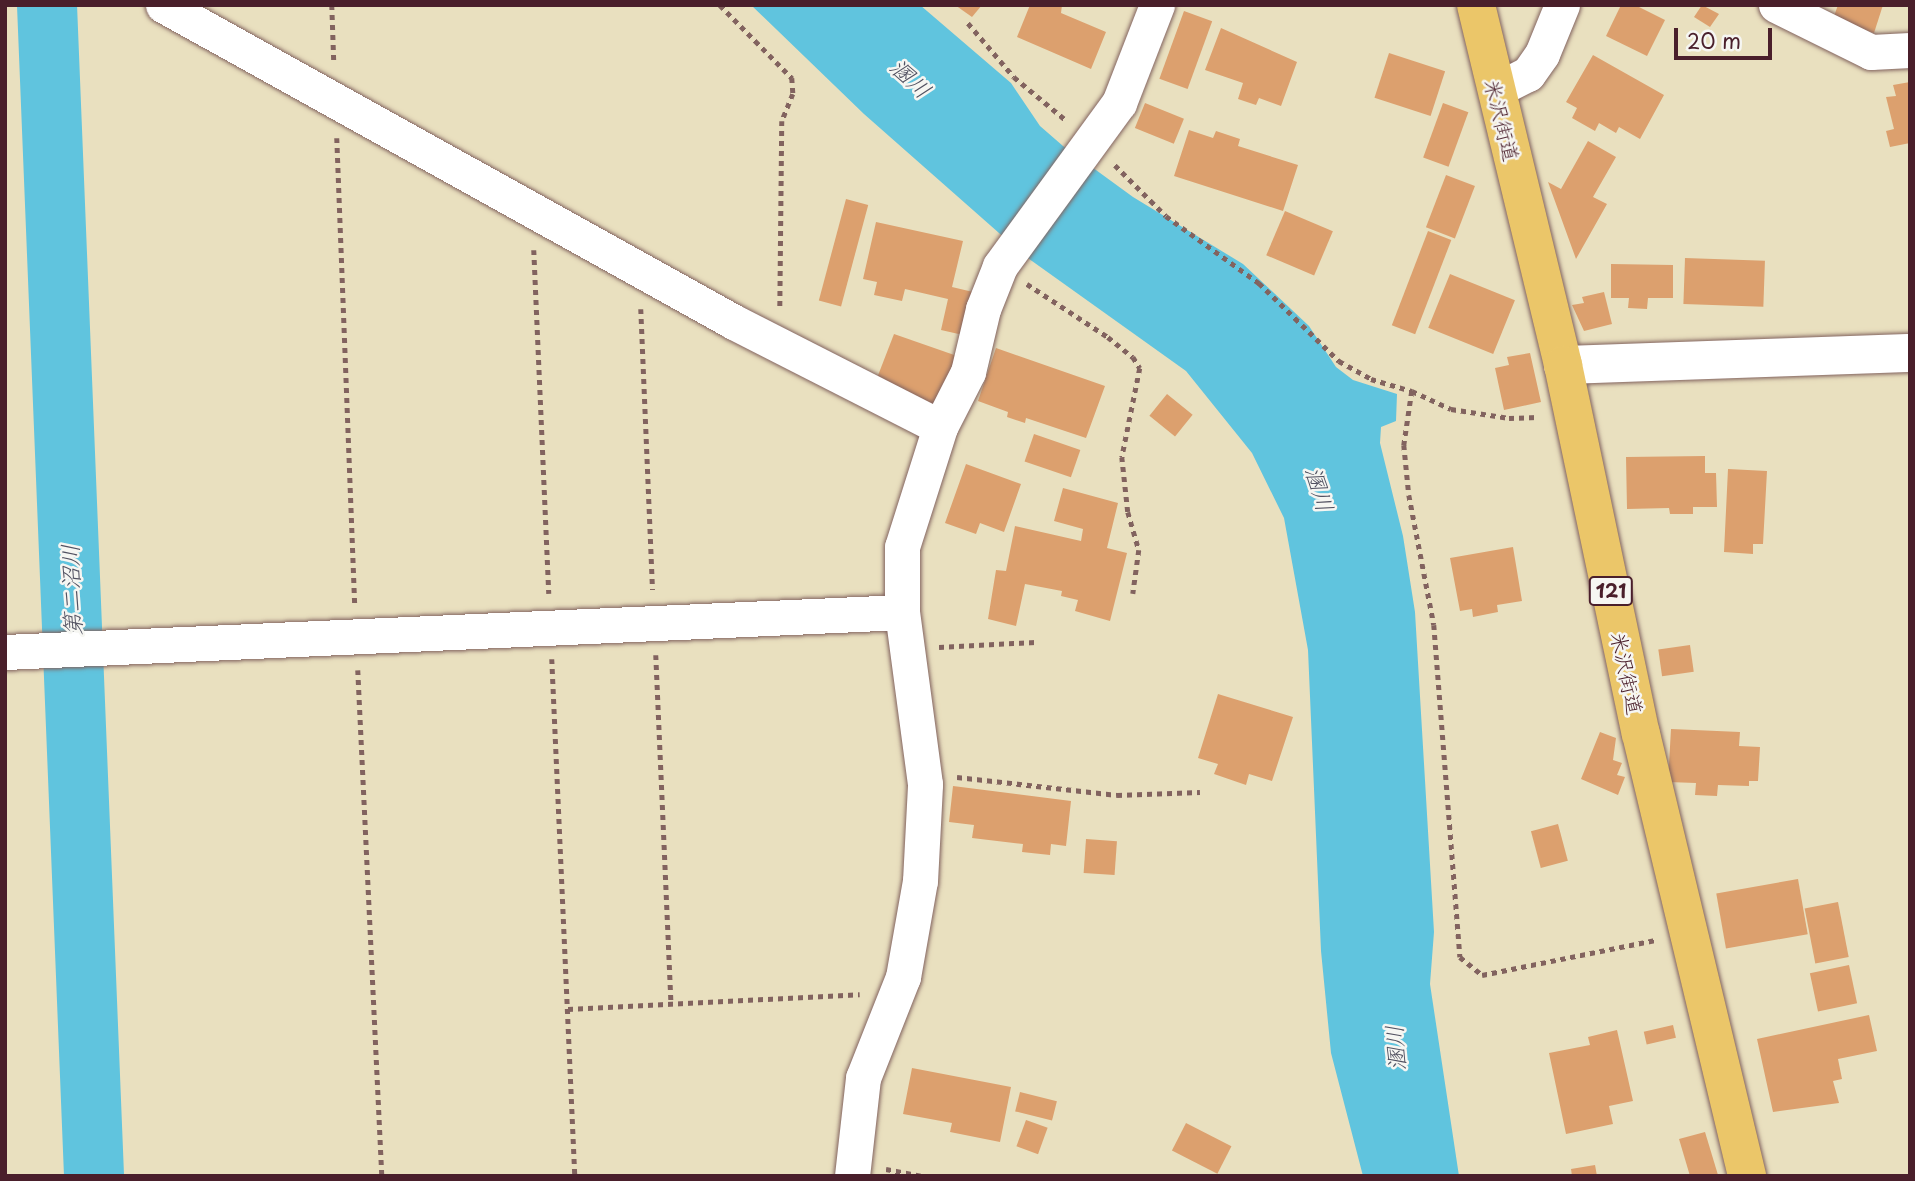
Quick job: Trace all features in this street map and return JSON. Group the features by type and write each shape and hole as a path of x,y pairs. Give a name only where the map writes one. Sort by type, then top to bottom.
{"highway":[{"name":"米沢街道","path":"1476,5 1563,365 1642,734 1747,1176"}],"street":[{"path":"163,5 780,345 940,427"},
{"path":"852,1176 863,1078 903,977 920,881 924,773 902,612 902,547 940,427 968,372 983,309 1000,266 1089,148 1119,103 1157,5"},
{"path":"1496,90 1528,74 1542,54 1562,5"},
{"path":"1776,5 1871,52 1910,50"},
{"path":"1563,365 1910,353"},
{"path":"5,652 902,612"}],"path":[{"path":"332,5 356,636 382,1176"},
{"path":"720,5 792,78 793,94 782,121 780,345"},
{"path":"968,23 1014,77 1089,148 1166,216 1259,282 1339,361 1371,379 1412,390 1451,409 1486,415 1574,416"},
{"path":"532,210 575,1176"},
{"path":"1000,266 1108,337 1133,357 1140,368 1122,457 1128,512 1139,550 1133,594"},
{"path":"1412,390 1404,445 1409,495 1434,625 1460,957 1482,975 1690,933"},
{"path":"909,648 1036,642"},
{"path":"924,773 1117,795 1200,792"},
{"path":"568,1009 866,994 895,998"}],"water":[{"name":"溷川","path":"751,5 920,5 1011,83 1040,126 1063,146 1133,197 1243,264 1309,326 1336,367 1353,380 1397,394 1396,421 1381,427 1380,443 1403,536 1415,612 1434,932 1430,984 1459,1176 1363,1176 1331,1053 1321,951 1308,650 1284,518 1252,453 1186,371 1025,256 864,114"}],"building":[{"path":"955,5 982,5 972,17"},
{"path":"1030,5 1062,5 1061,13 1106,32 1091,69 1017,37"},
{"path":"1621,5 1635,5 1665,20 1647,56 1606,36"},
{"path":"1702,5 1719,14 1710,27 1694,17"},
{"path":"1838,5 1883,5 1874,33 1833,19"},
{"path":"1184,11 1212,21 1188,89 1159,79"},
{"path":"1221,28 1297,62 1281,106 1259,98 1256,105 1238,99 1243,83 1205,70"},
{"path":"1389,53 1445,71 1431,116 1374,98"},
{"path":"1593,55 1664,95 1640,139 1619,127 1616,133 1599,123 1595,131 1572,118 1577,108 1566,102"},
{"path":"1910,82 1910,143 1890,147 1886,131 1894,129 1886,97 1896,96 1893,85"},
{"path":"1145,103 1184,119 1174,144 1135,128"},
{"path":"1443,103 1468,112 1449,167 1423,158"},
{"path":"1189,130 1213,138 1216,131 1240,139 1238,146 1298,165 1283,211 1174,176"},
{"path":"1588,141 1616,157 1593,197 1607,204 1576,259 1548,182 1561,189"},
{"path":"1446,175 1475,186 1455,238 1426,227"},
{"path":"846,199 868,205 841,306 819,300"},
{"path":"1285,211 1333,231 1314,276 1266,255"},
{"path":"876,222 963,241 952,287 973,292 963,335 941,330 948,299 905,289 902,301 874,295 877,282 863,279"},
{"path":"1428,231 1451,240 1415,334 1392,325"},
{"path":"1685,258 1765,261 1763,307 1683,304"},
{"path":"1611,264 1673,265 1673,298 1648,298 1647,309 1628,308 1629,298 1611,298"},
{"path":"1450,274 1515,300 1493,354 1428,328"},
{"path":"1604,292 1612,324 1584,331 1572,305 1584,303 1582,297"},
{"path":"894,334 960,357 936,412 877,378"},
{"path":"996,348 1105,386 1086,438 1026,418 1025,423 1007,417 1008,412 978,401"},
{"path":"1530,353 1541,402 1504,410 1495,368 1509,365 1507,357"},
{"path":"1167,394 1193,415 1175,437 1149,416"},
{"path":"1034,434 1080,450 1071,477 1025,461"},
{"path":"1705,456 1705,473 1716,473 1717,507 1693,507 1693,514 1670,514 1669,508 1627,509 1626,457"},
{"path":"966,464 1021,484 1004,532 980,523 976,534 945,523"},
{"path":"1728,469 1767,471 1763,544 1753,544 1753,554 1724,552"},
{"path":"1063,488 1118,503 1107,548 1127,553 1110,621 1075,611 1078,600 1061,596 1062,591 1025,584 1016,626 988,619 996,570 1006,571 1015,526 1081,541 1083,529 1054,521"},
{"path":"1513,547 1522,601 1497,605 1498,612 1473,617 1472,609 1460,611 1450,558"},
{"path":"1690,645 1694,672 1662,676 1658,649"},
{"path":"1218,694 1293,717 1272,781 1249,774 1246,785 1214,774 1218,764 1198,758"},
{"path":"1671,729 1740,732 1739,746 1760,747 1758,781 1749,781 1749,786 1718,785 1717,796 1695,795 1696,783 1668,782"},
{"path":"1600,732 1616,738 1613,760 1622,763 1617,775 1625,777 1618,795 1581,779"},
{"path":"953,786 1071,801 1066,846 1051,844 1050,855 1022,852 1023,844 972,838 974,825 949,822"},
{"path":"1558,824 1568,861 1541,868 1531,831"},
{"path":"1086,839 1117,841 1115,875 1084,873"},
{"path":"1798,879 1808,934 1726,949 1716,893"},
{"path":"1838,902 1849,957 1815,963 1805,908"},
{"path":"1849,965 1857,1003 1818,1011 1810,973"},
{"path":"1869,1015 1877,1051 1838,1059 1842,1079 1833,1081 1839,1103 1773,1112 1757,1039"},
{"path":"1673,1025 1676,1038 1647,1044 1644,1032"},
{"path":"1617,1030 1633,1101 1609,1106 1613,1124 1566,1134 1549,1053 1590,1045 1588,1037"},
{"path":"912,1068 1011,1087 1000,1142 950,1132 952,1123 903,1114"},
{"path":"1020,1092 1057,1101 1052,1121 1015,1111"},
{"path":"1026,1120 1048,1128 1038,1154 1016,1146"},
{"path":"1186,1123 1231,1146 1217,1174 1172,1151"},
{"path":"1705,1132 1718,1175 1690,1176 1679,1139"},
{"path":"1595,1165 1597,1176 1572,1176 1571,1169"}],"waterway":[{"name":"第二沼川","path":"47,5 94,1176"}]}
